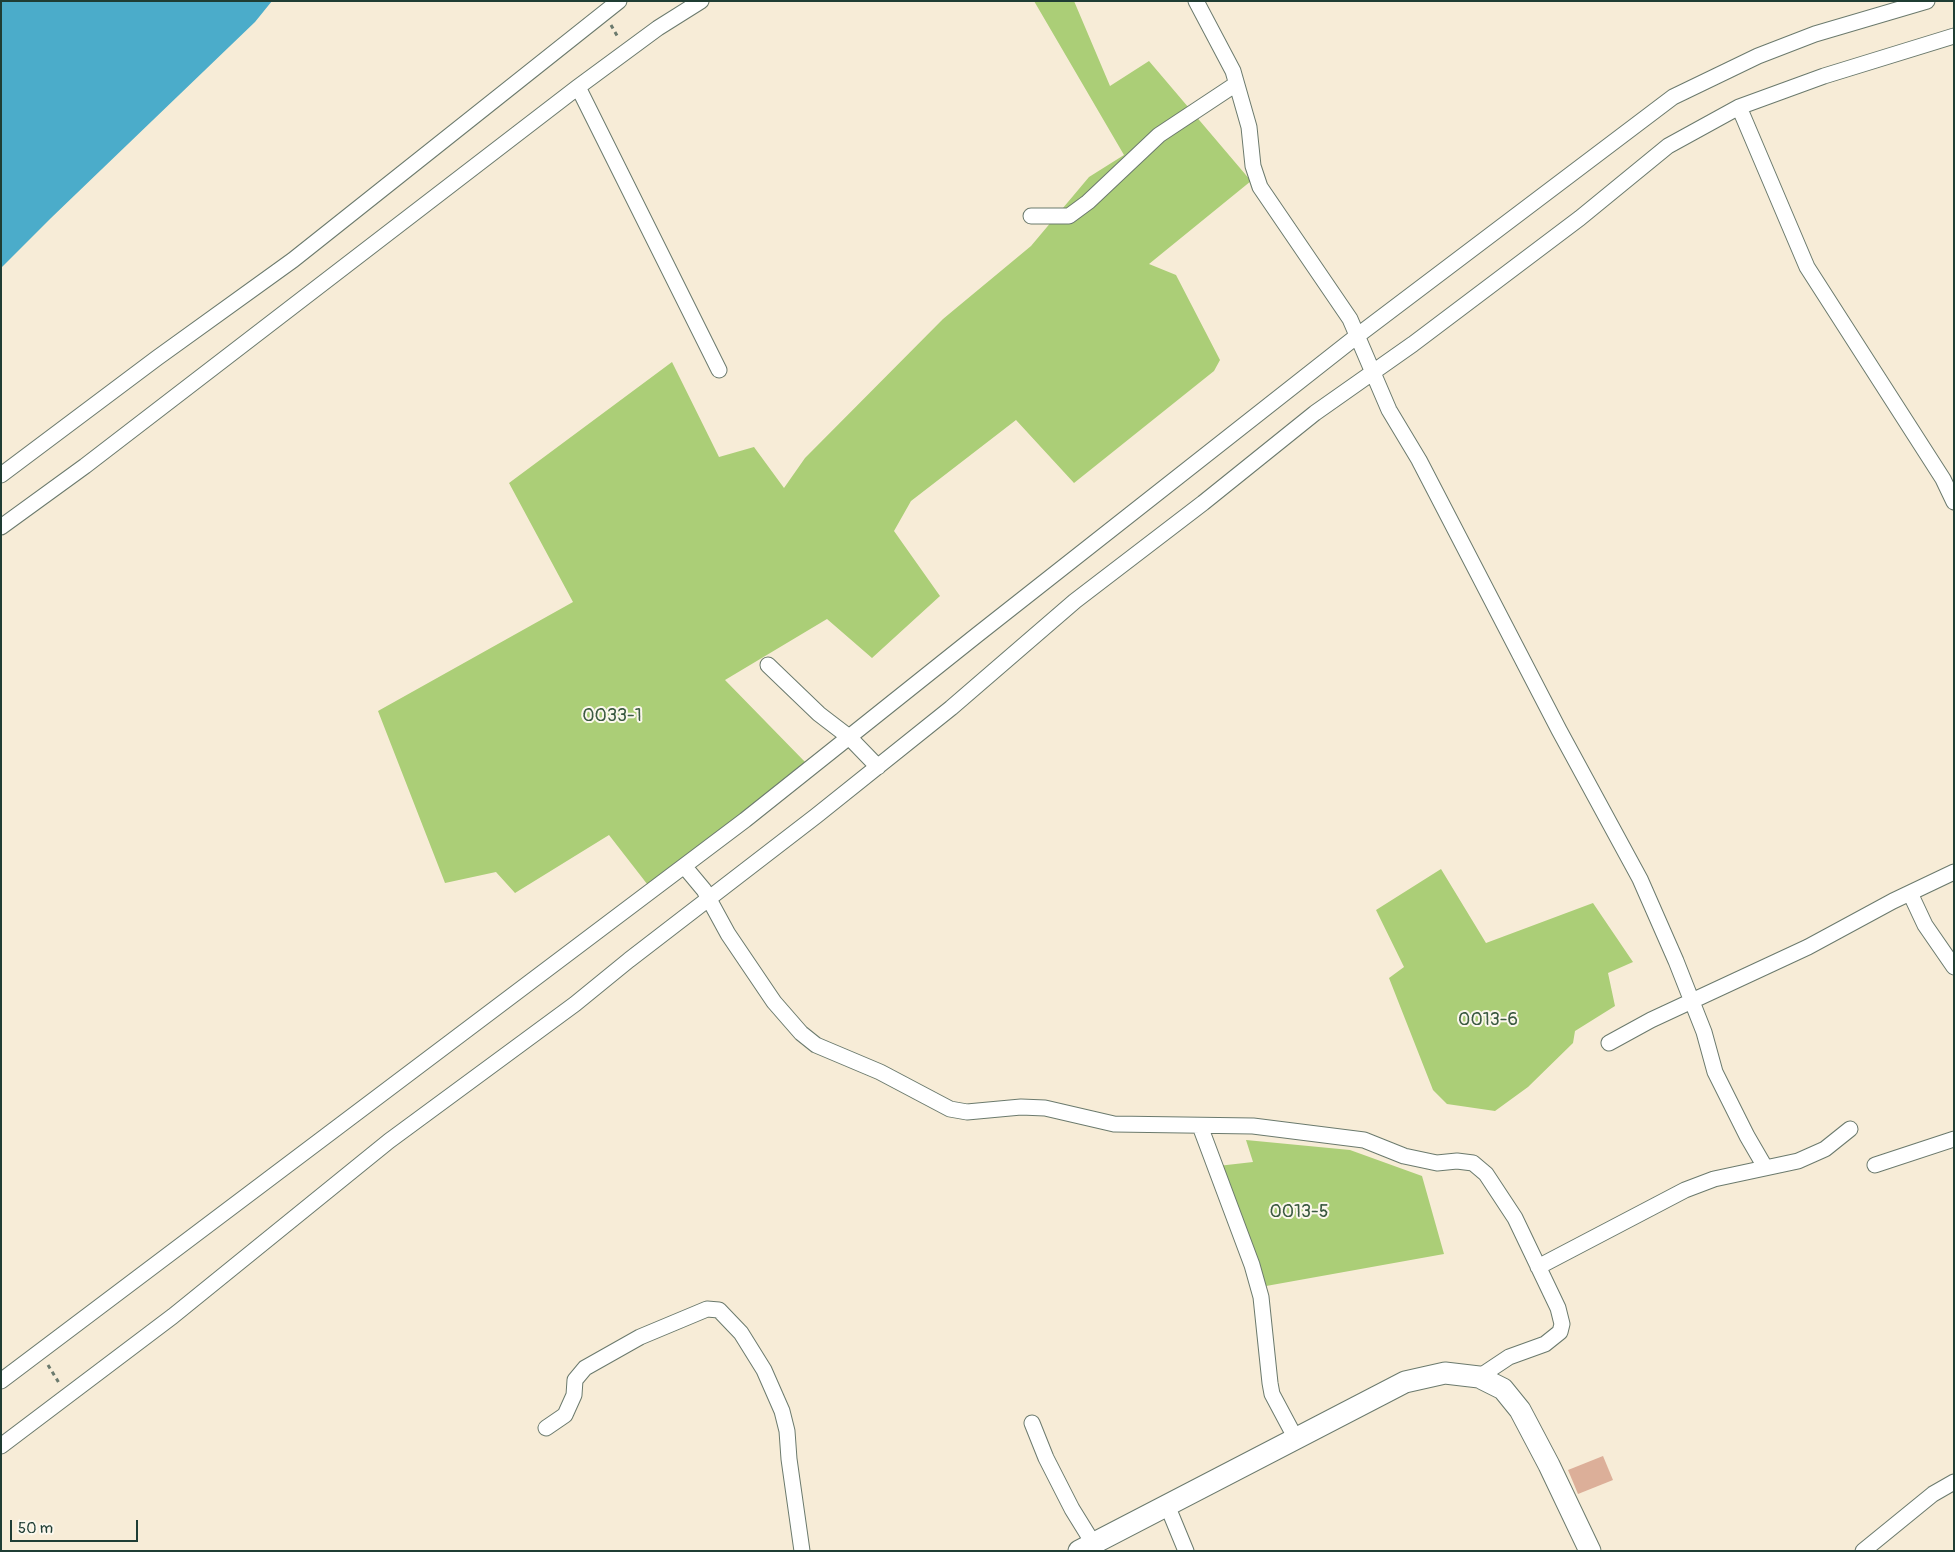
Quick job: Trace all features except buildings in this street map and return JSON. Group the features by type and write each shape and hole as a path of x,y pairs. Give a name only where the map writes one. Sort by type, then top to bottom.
{"main road":[{"path":"1086,1547 1405,1382 1445,1373 1479,1377 1502,1389 1520,1410 1549,1464 1590,1551"}],"street":[{"path":"1,475 157,358 293,260 619,1"},
{"path":"1,527 85,466 578,87 658,28 701,1"},
{"path":"1196,1 1233,71 1249,127 1253,166 1260,187 1340,304 1358,336 1389,410 1418,460 1559,730 1640,879 1704,1032 1719,1080 1765,1167"},
{"path":"1,1382 687,869 849,737 1358,336 1673,97 1758,56 1807,37 1927,1"},
{"path":"1,1446 173,1316 389,1141 574,1004 707,894 878,767 951,708 1075,601 1203,503 1315,413 1413,344 1580,218 1668,146 1739,107 1824,76 1954,36"},
{"path":"1031,216 1069,216 1088,202 1159,135 1236,84"},
{"path":"578,87 719,370"},
{"path":"1739,107 1807,267 1943,479 1954,502"},
{"path":"768,665 819,714 849,737 878,767"},
{"path":"687,869 707,894 728,934 774,1002 801,1033 816,1046 880,1072 950,1109 967,1112 1021,1107 1045,1108 1114,1124 1253,1126 1364,1140 1404,1156 1437,1163 1457,1161 1473,1163 1486,1174 1515,1218 1558,1308 1562,1324 1560,1332 1545,1344 1509,1357 1479,1377"},
{"path":"1609,1043 1651,1020 1808,947 1954,872"},
{"path":"1910,893 1925,925 1954,967"},
{"path":"1200,1126 1254,1273 1260,1297 1272,1394 1296,1439"},
{"path":"1538,1267 1685,1190 1714,1179 1798,1161 1825,1149 1850,1129"},
{"path":"1875,1166 1954,1139"},
{"path":"546,1428 565,1415 574,1395 575,1380 585,1368 640,1337 707,1309 719,1310 741,1333 760,1363 782,1411 787,1431 802,1551"},
{"path":"1032,1423 1050,1467 1072,1509 1086,1547"},
{"path":"1863,1551 1933,1494 1954,1482"},
{"path":"1167,1505 1186,1551"}],"path":[{"path":"605,14 626,52"},
{"path":"40,1352 68,1396"}],"green space":[{"name":"0033-1","path":"1034,1 1074,1 1110,86 1149,61 1251,181 1149,264 1176,275 1220,360 1214,371 1074,483 1016,420 911,501 894,531 940,596 872,658 827,619 725,680 807,764 651,889 609,835 515,893 496,872 445,883 378,711 573,602 509,483 672,362 719,457 754,447 784,488 805,458 943,319 1031,246 1089,177 1124,155"},
{"name":"0013-6","path":"1441,869 1486,943 1593,903 1633,962 1608,973 1615,1006 1575,1031 1573,1043 1528,1087 1495,1111 1447,1104 1433,1090 1389,978 1404,967 1376,910"},
{"name":"0013-5","path":"1246,1140 1350,1150 1422,1176 1444,1254 1255,1288 1209,1167 1253,1162"}],"water":[{"path":"1,1 272,1 255,22 1,268"}]}
